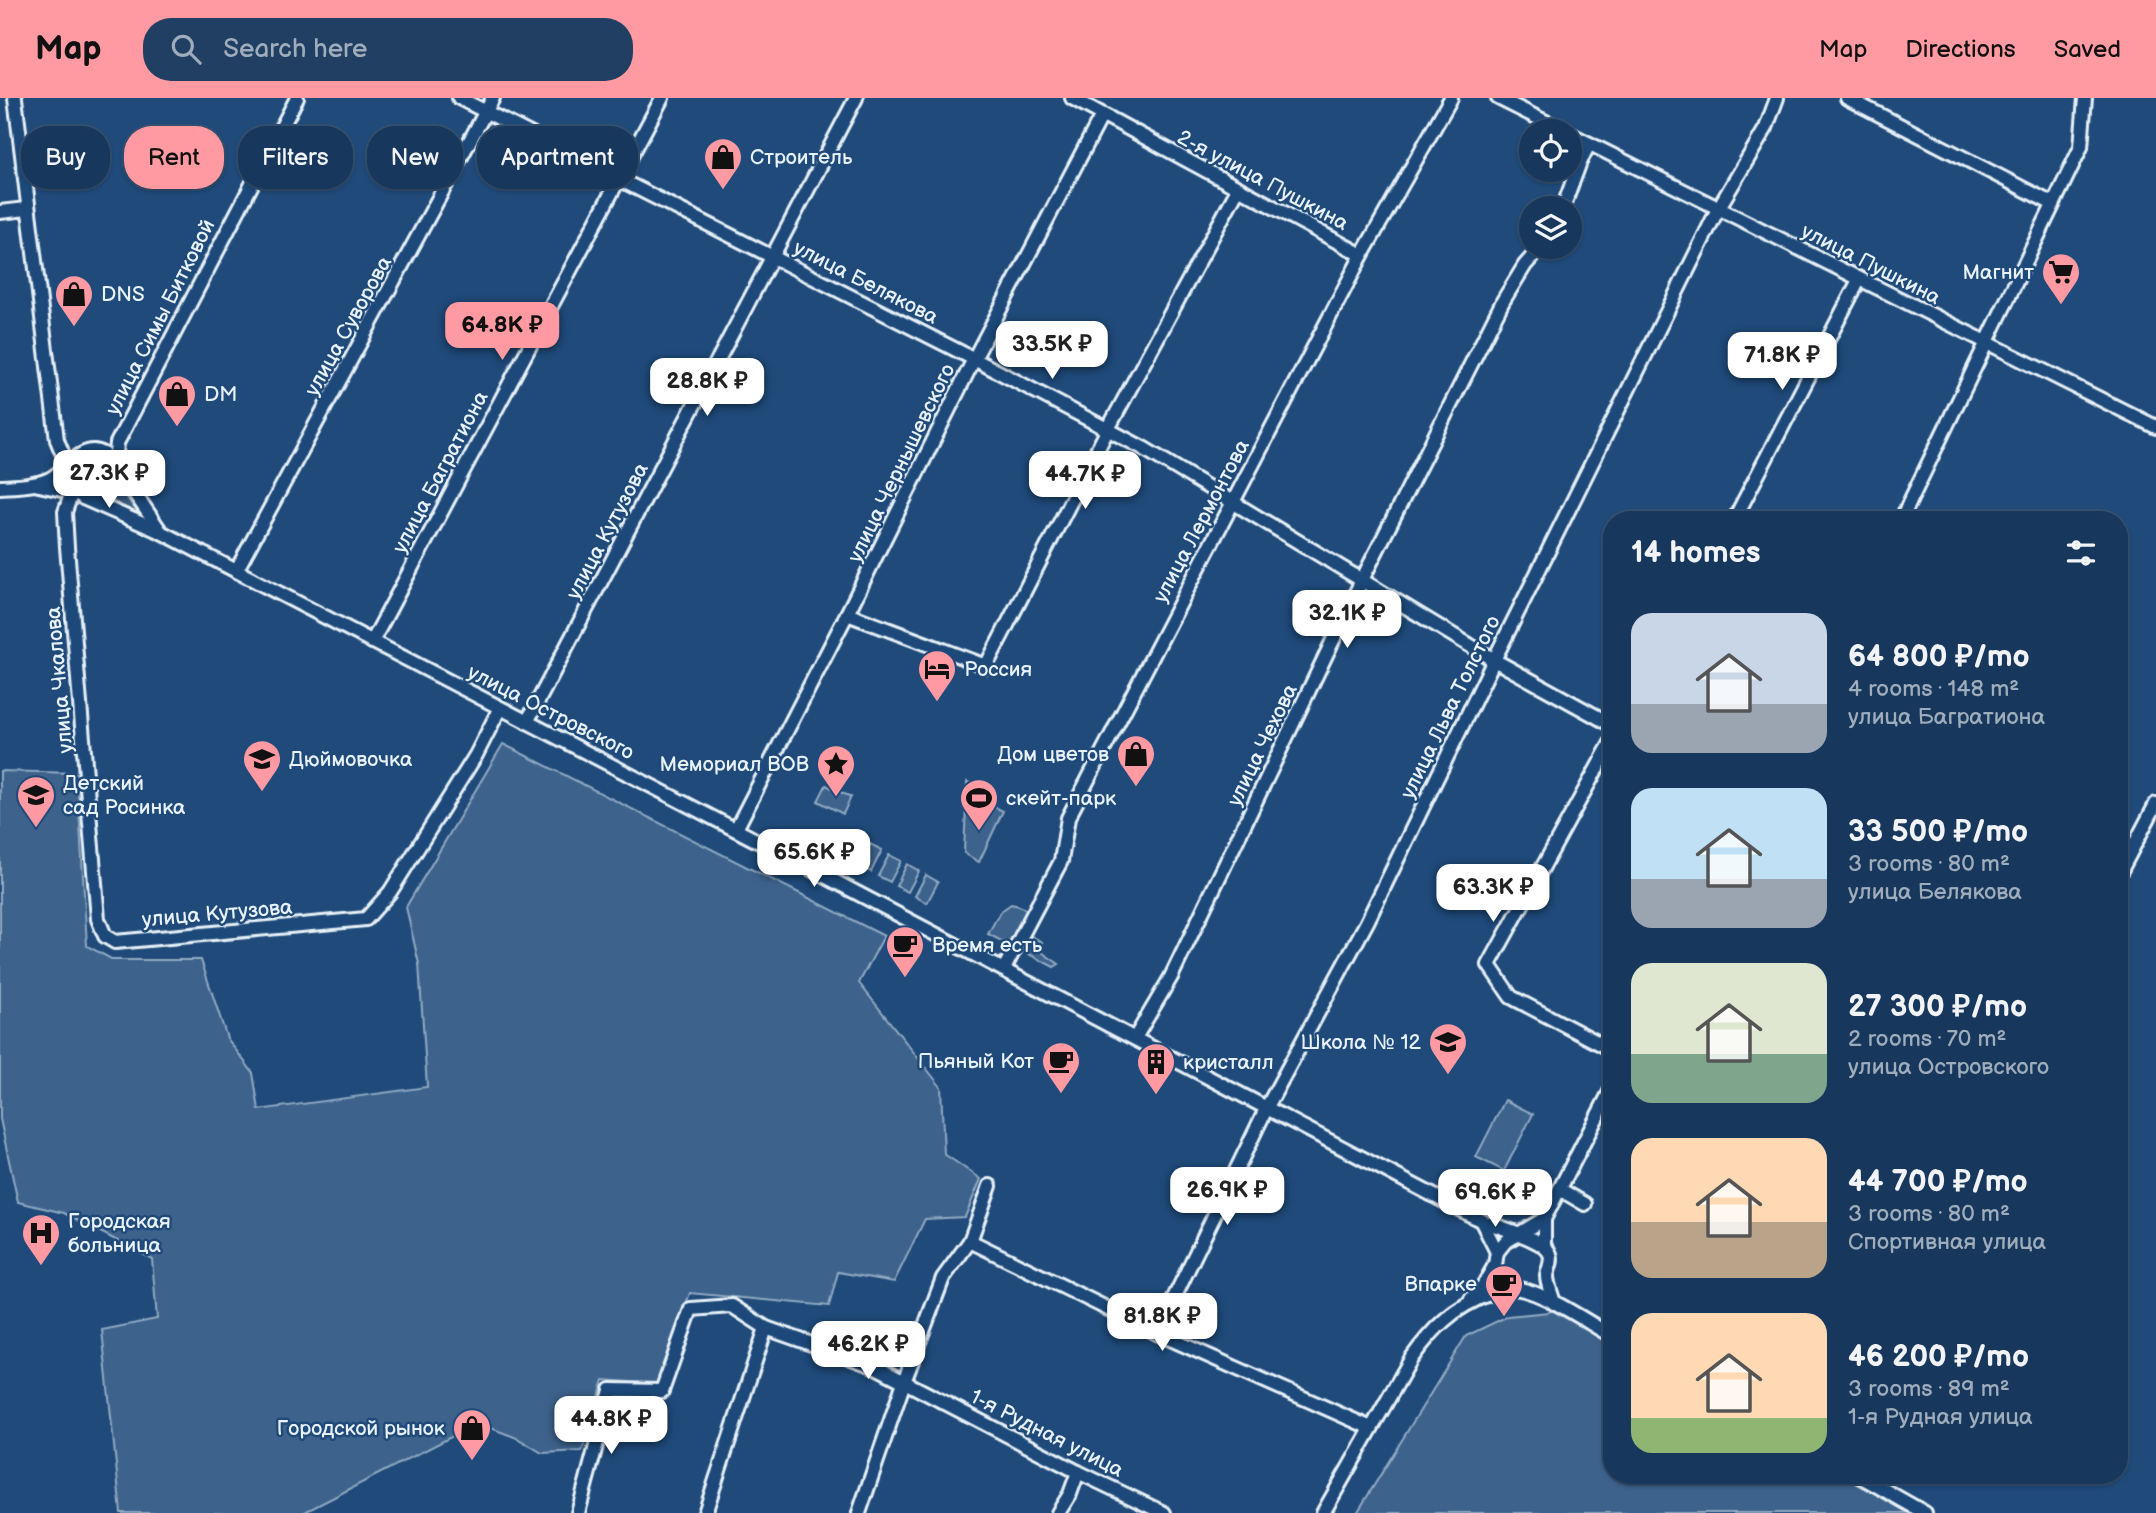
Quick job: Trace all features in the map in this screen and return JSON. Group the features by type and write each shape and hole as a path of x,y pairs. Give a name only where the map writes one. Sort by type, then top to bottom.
{"street":[{"path":"15,98 57,440 67,464 66,477 78,495 103,494 115,481 117,443"},
{"name":"улица Симы Битковой","path":"117,443 297,98"},
{"name":"улица Белякова","path":"459,98 514,126"},
{"name":"улица Суворова","path":"236,571 493,98"},
{"name":"улица Багратиона","path":"638,143 662,98"},
{"name":"улица Кутузова","path":"527,722 856,98"},
{"name":"2-я улица Пушкина","path":"1072,98 1362,255"},
{"name":"улица Лермонтова","path":"1004,969 1060,861 1068,818 1362,255 1451,98"},
{"path":"1498,98 1540,119"},
{"name":"улица Льва Толстого","path":"1157,1333 1267,1107 1367,922 1718,209 1766,128 1777,98"},
{"path":"1847,98 2053,204"},
{"path":"1905,511 2081,147 2085,98"},
{"name":"улица Чернышевского","path":"736,829 974,359 1102,115"},
{"name":"улица Пушкина","path":"1582,140 2156,427"},
{"path":"1567,196 1589,144"},
{"name":"улица Белякова","path":"638,188 1108,429 1233,501 1494,660 1603,720"},
{"name":"улица Багратиона","path":"372,642 613,189"},
{"path":"847,614 986,666 1108,429 1238,189"},
{"path":"0,212 27,209"},
{"name":"улица Чехова","path":"1135,1038 1171,977 1362,580 1503,301 1530,259"},
{"path":"1739,511 1859,280"},
{"path":"101,454 117,443"},
{"path":"67,464 78,455 89,452 110,458 117,467"},
{"name":"улица Островского","path":"0,487 35,484 51,478 67,464"},
{"name":"улица Островского","path":"117,467 161,532"},
{"name":"улица Островского","path":"35,484 78,495 161,532 736,829 1480,1220 1519,1235"},
{"name":"улица Чкалова","path":"78,495 65,512 67,547 98,919 105,936 114,942"},
{"name":"улица Кутузова","path":"114,942 366,919 390,892 476,755 500,708"},
{"path":"1603,757 1489,965 1511,997 1603,1045"},
{"path":"2128,857 2156,804"},
{"path":"1469,1302 1483,1286 1505,1242 1544,1219 1603,1106"},
{"path":"859,1513 943,1278 970,1241 990,1186"},
{"path":"1561,1190 1585,1204"},
{"path":"1544,1219 1544,1244"},
{"path":"1480,1220 1496,1259 1498,1274 1516,1288 1554,1303 1603,1331"},
{"path":"1519,1235 1534,1238 1544,1244 1550,1253 1551,1264 1547,1276 1554,1303"},
{"path":"970,1241 1157,1333 1371,1428"},
{"path":"1323,1513 1427,1335 1450,1314 1469,1302 1535,1285 1547,1276"},
{"name":"1-я Рудная улица","path":"578,1513 611,1390 662,1391 691,1309 732,1307 766,1328 874,1366 1078,1472 1164,1513"},
{"path":"705,1513 766,1328"},
{"path":"1058,1513 1070,1494 1078,1472"},
{"path":"1874,1484 1925,1513"}],"shaded area":[{"path":"116,490 122,492 139,514 114,502 111,497"},
{"path":"503,744 884,936 859,983 941,1087 944,1154 981,1179 965,1217 925,1219 894,1282 838,1272 829,1306 690,1293 657,1384 604,1380 582,1451 542,1453 517,1438 478,1423 303,1513 121,1513 102,1330 157,1319 152,1259 64,1213 18,1202 0,1119 0,771 77,773 87,946 113,960 201,960 227,1038 253,1073 259,1110 427,1087 419,964 406,907"},
{"name":"скейт-парк","path":"967,782 981,787 980,800 1003,811 979,862 964,853"},
{"path":"826,785 851,797 843,814 818,801"},
{"path":"851,835 863,841 852,862 840,856"},
{"path":"870,844 882,850 871,872 859,865"},
{"path":"889,855 901,861 890,882 878,876"},
{"path":"907,864 919,871 908,892 896,886"},
{"path":"926,875 938,882 927,903 915,896"},
{"path":"1011,904 1031,912 1013,947 988,934 1000,912"},
{"path":"1029,935 1042,942 1043,953 1059,964 1054,967 1021,950"},
{"path":"1505,1100 1533,1114 1504,1171 1476,1157"},
{"path":"1558,1305 1603,1331 1603,1484 1869,1484 1918,1513 1357,1513 1466,1336 1508,1316 1549,1312"}],"place":[{"name":"Строитель","path":"723,191"},
{"name":"Магнит","path":"2061,306"},
{"name":"DNS","path":"74,328"},
{"name":"DM","path":"177,428"},
{"name":"Россия","path":"937,703"},
{"name":"Дом цветов","path":"1136,788"},
{"name":"Дюймовочка","path":"262,793"},
{"name":"Мемориал ВОВ","path":"836,798"},
{"name":"Детский сад Росинка","path":"36,829"},
{"name":"скейт-парк","path":"979,832"},
{"name":"Время есть","path":"905,979"},
{"name":"Школа № 12","path":"1448,1076"},
{"name":"Пьяный Кот","path":"1061,1095"},
{"name":"кристалл","path":"1156,1096"},
{"name":"Городская больница","path":"41,1267"},
{"name":"Впарке","path":"1504,1318"},
{"name":"Городской рынок","path":"472,1462"}]}
